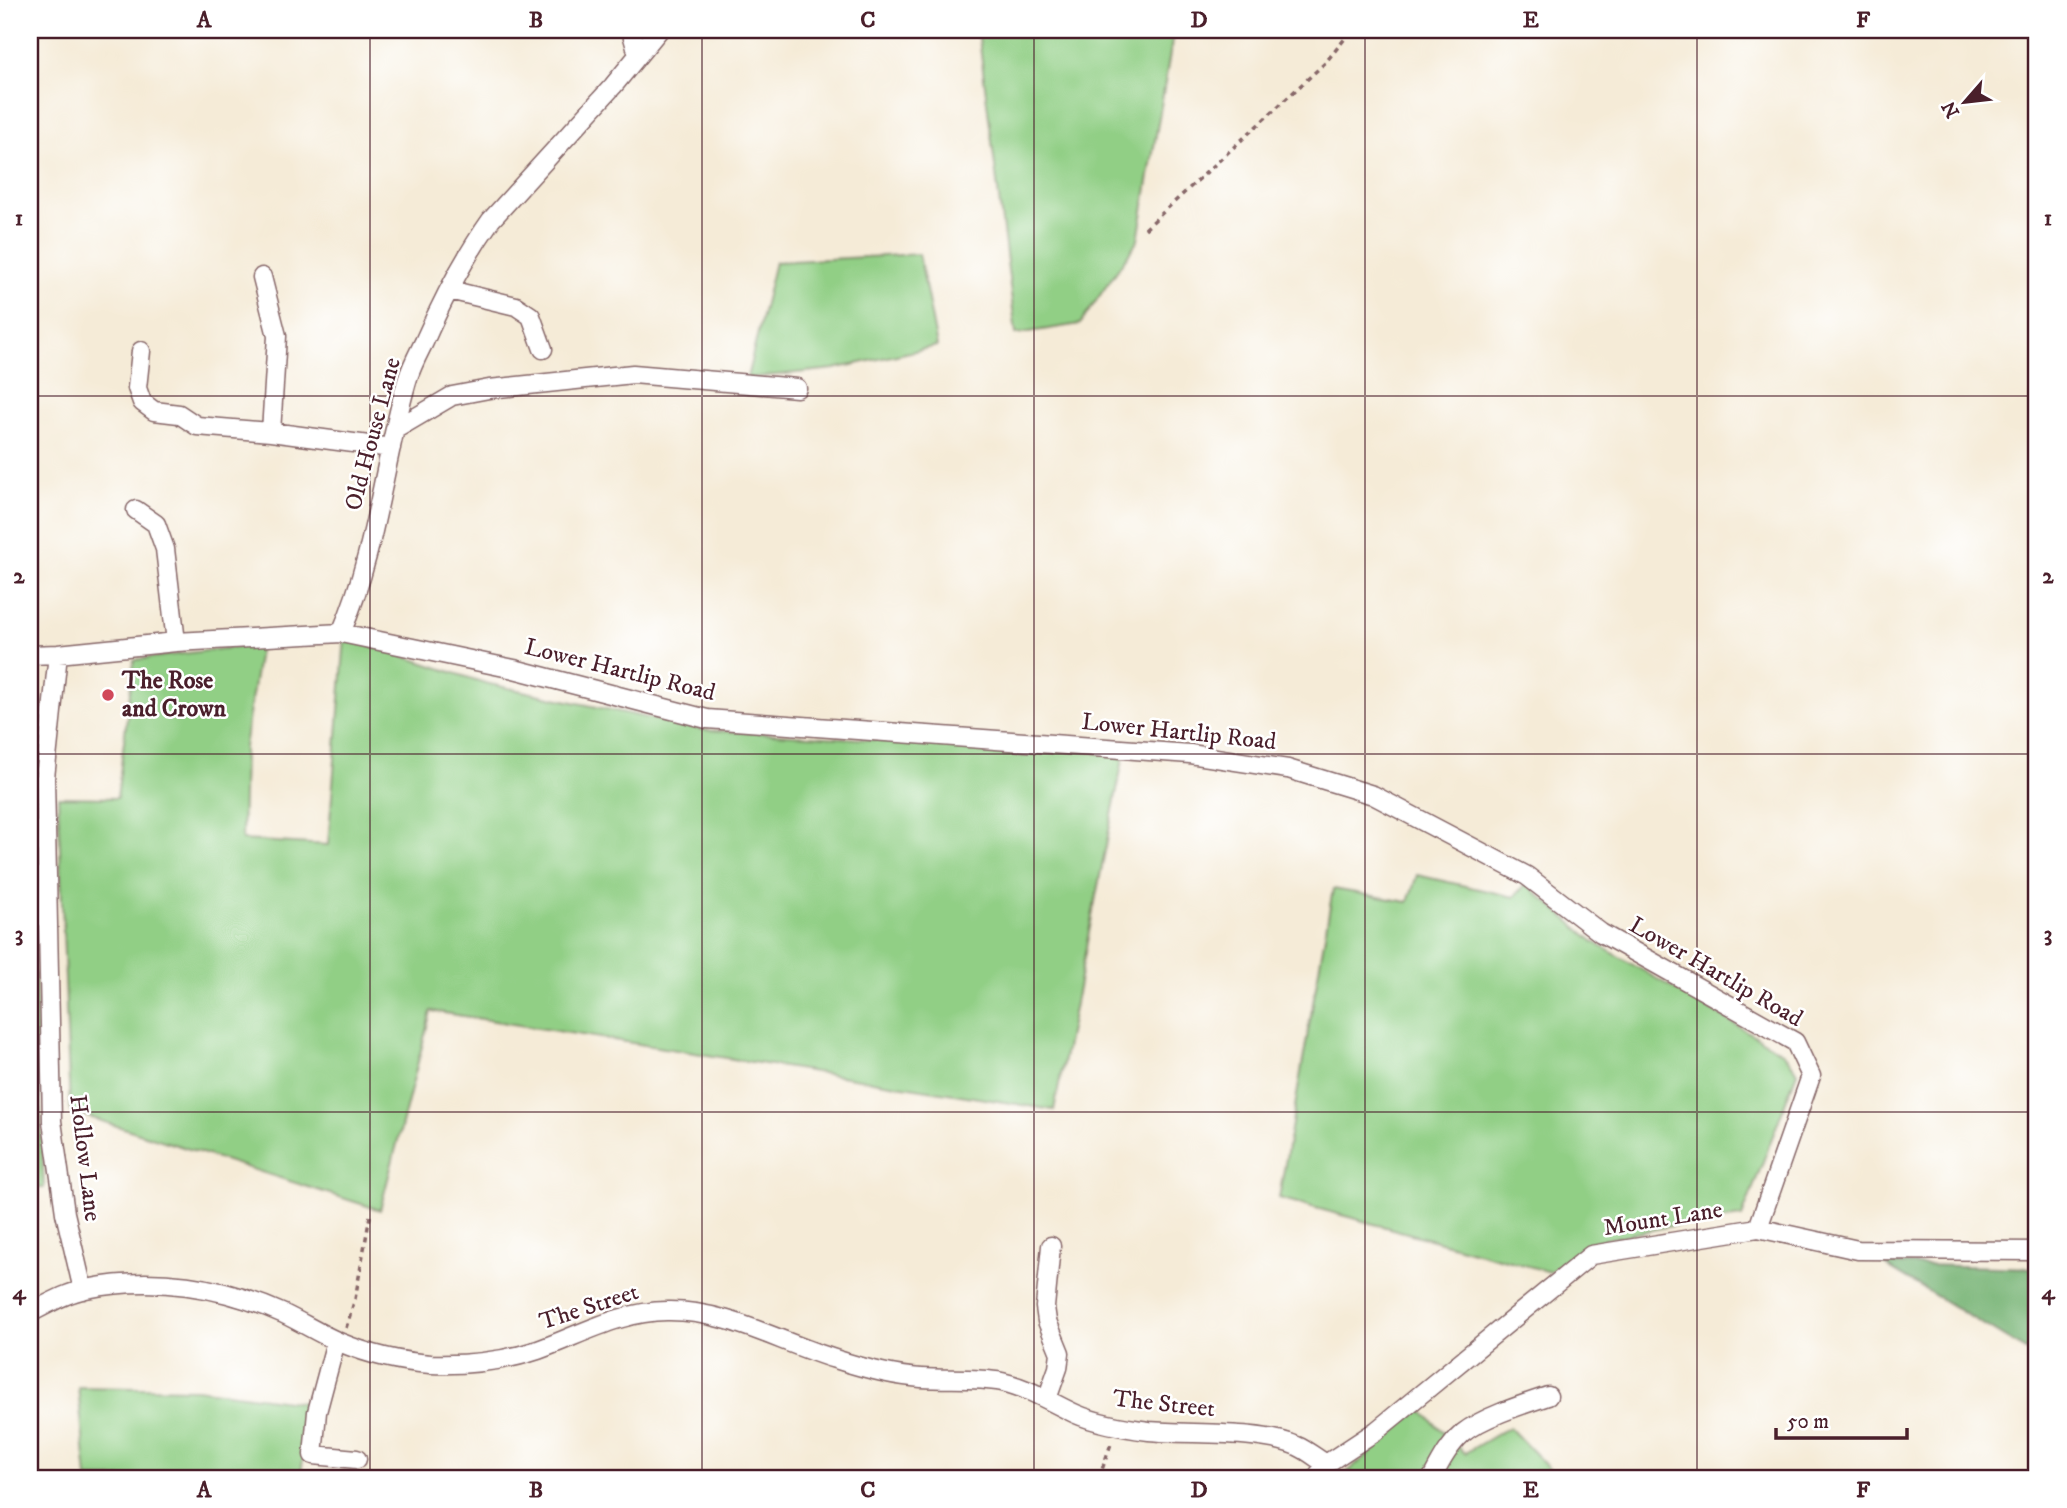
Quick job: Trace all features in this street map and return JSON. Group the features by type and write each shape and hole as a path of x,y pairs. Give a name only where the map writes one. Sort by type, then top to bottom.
{"street":[{"path":"631,30 638,55"},
{"name":"Old House Lane","path":"341,633 351,610 369,545 408,378 449,289 491,220 613,86 659,30"},
{"path":"262,277 277,337 271,432"},
{"path":"449,289 516,306 530,316 543,349"},
{"path":"141,351 137,388 142,402 154,411 179,414 197,426 271,432 391,448"},
{"path":"396,429 452,396 489,389 633,374 797,388"},
{"path":"136,510 156,524 165,549 176,642"},
{"name":"Lower Hartlip Road","path":"58,654 176,642 341,633 514,669 707,719 1190,754 1288,769 1373,795 1527,876 1601,933 1795,1042 1811,1076 1758,1228"},
{"path":"30,655 58,654"},
{"name":"Hollow Lane","path":"58,654 45,778 52,1121 65,1213 83,1290"},
{"name":"Mount Lane","path":"1321,1471 1376,1431 1591,1255 1758,1228 1858,1250 2037,1251"},
{"path":"1047,1399 1058,1368 1060,1353 1047,1321 1045,1307 1051,1246"},
{"name":"The Street","path":"30,1312 83,1290 133,1283 188,1286 236,1295 285,1315 339,1342 372,1354 430,1364 470,1363 535,1351 613,1320 644,1312 690,1312 739,1324 830,1358 884,1373 1004,1383 1047,1399 1078,1415 1117,1426 1280,1441 1297,1446 1321,1471"},
{"path":"339,1342 317,1412 313,1455 357,1459"},
{"path":"1432,1478 1443,1457 1465,1431 1514,1408 1548,1396"}],"path":[{"path":"1145,229 1325,63 1352,30"},
{"path":"339,1342 355,1299 370,1216"},
{"path":"1099,1478 1117,1426"}],"green space":[{"path":"978,30 1174,30 1138,240 1080,324 1016,334"},
{"path":"919,254 937,346 834,369 747,378 775,262"},
{"path":"345,637 485,683 704,730 1124,754 1054,1110 431,1011 380,1210 70,1111 58,797 117,798 134,660 260,644 244,747 242,840 328,845"},
{"path":"30,852 44,1188 30,1188"},
{"path":"1417,875 1514,897 1526,884 1594,942 1784,1053 1797,1072 1742,1217 1676,1225 1588,1243 1550,1272 1279,1198 1333,889 1408,902"},
{"path":"1883,1264 2037,1268 2037,1357"},
{"path":"78,1387 197,1389 312,1404 301,1472 365,1478 87,1478"},
{"path":"1420,1409 1465,1453 1509,1427 1558,1478 1341,1478"}],"place":[{"name":"The Rose and Crown","path":"108,695"}]}
